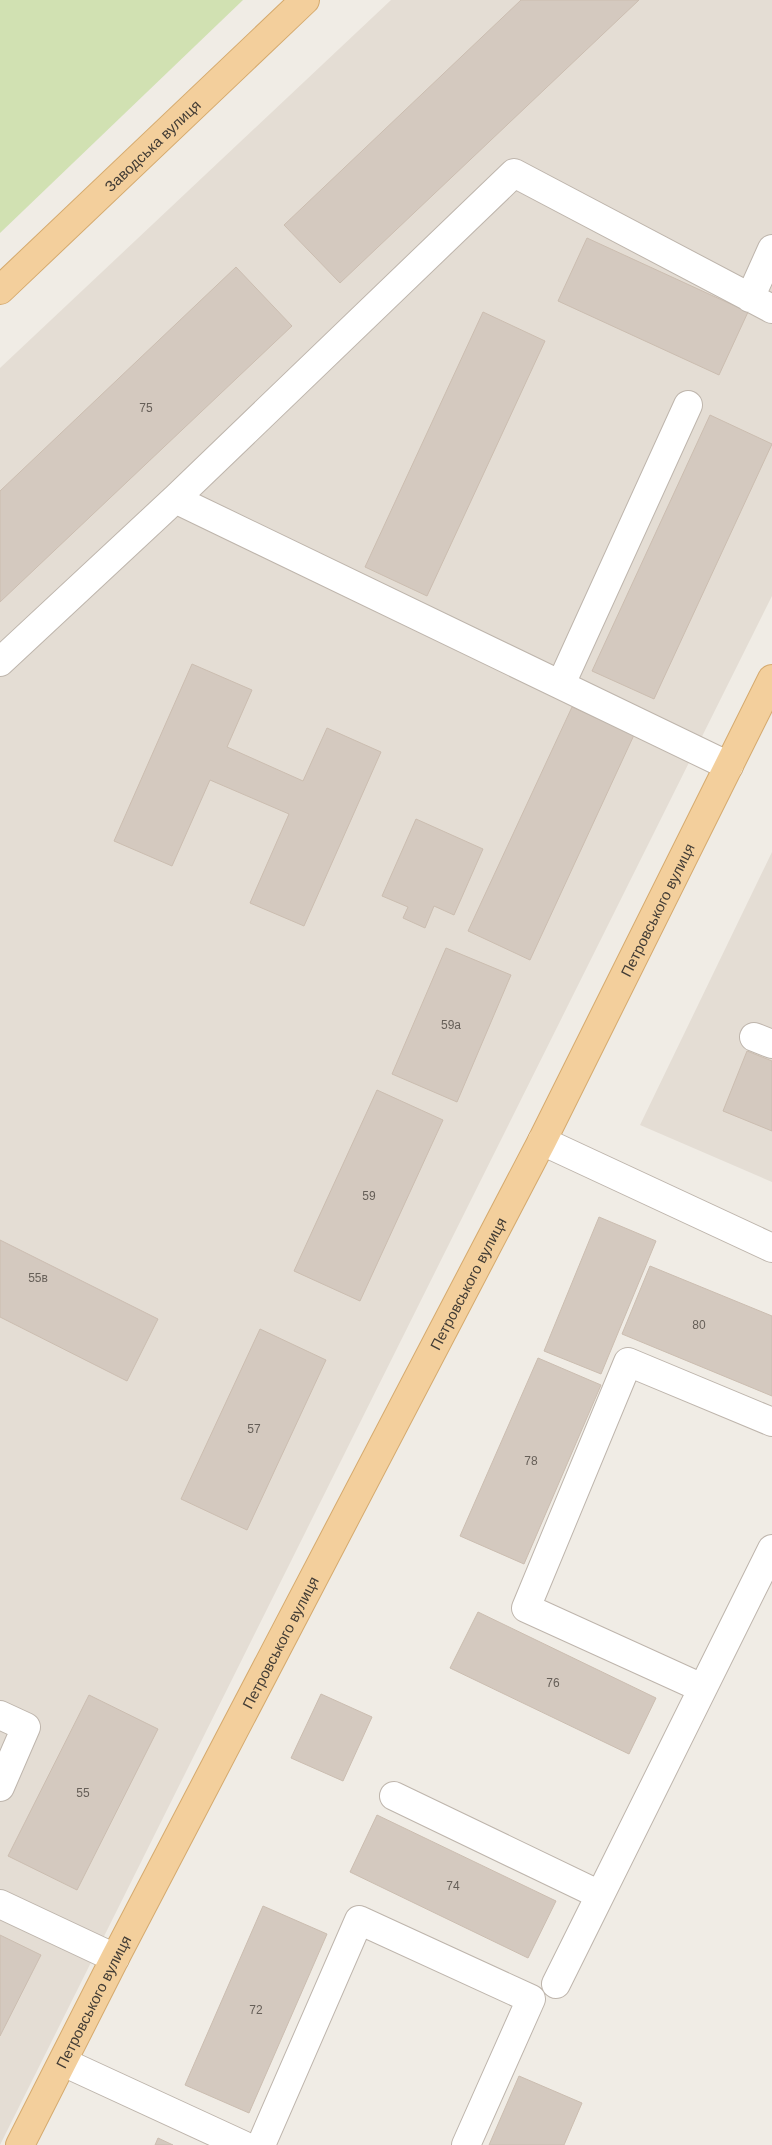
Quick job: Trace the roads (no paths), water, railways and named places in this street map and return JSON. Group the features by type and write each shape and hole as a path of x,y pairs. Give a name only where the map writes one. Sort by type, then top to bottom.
{"main road":[{"name":"Заводська вулиця","path":"0,290 305,0"},
{"name":"Петровського вулиця","path":"20,2145 115,1958 542,1141 772,679"}],"street":[{"path":"0,662 175,499 514,173 761,304 772,249"},
{"path":"561,684 688,405"},
{"path":"175,499 729,766"},
{"path":"542,1141 772,1248"},
{"path":"702,1688 526,1608 628,1362 772,1422"},
{"path":"556,1984 772,1549"},
{"path":"0,1715 26,1727 0,1787"},
{"path":"394,1796 600,1895"},
{"path":"0,1904 115,1958"},
{"path":"261,2145 359,1920 532,1998 466,2145"},
{"path":"63,2062 243,2145"}]}
